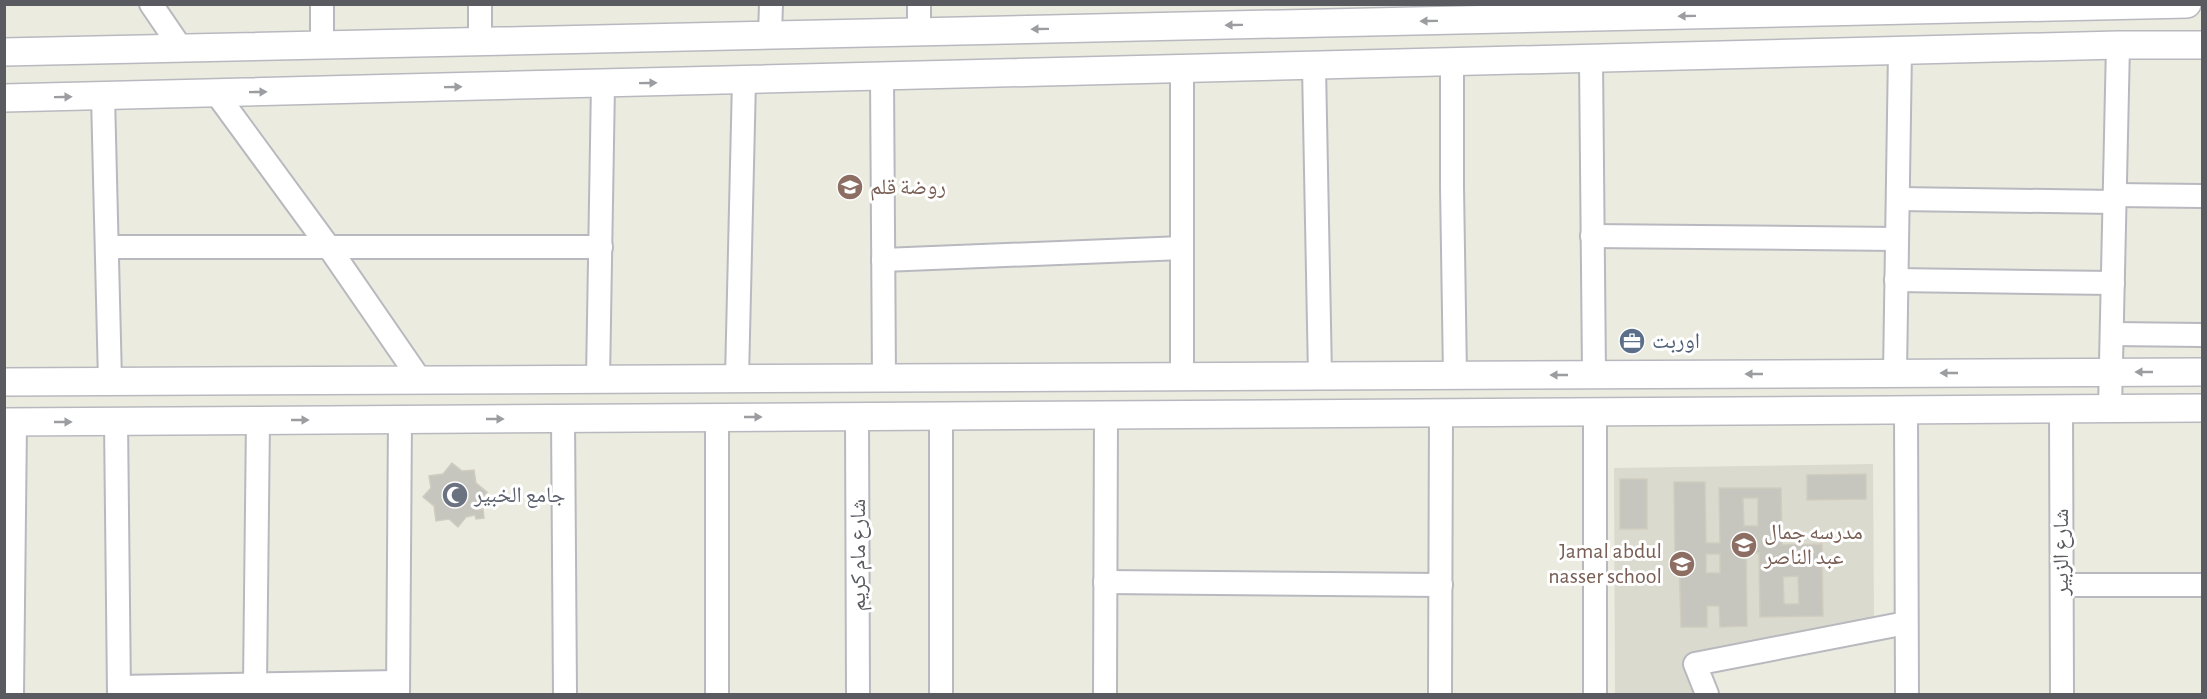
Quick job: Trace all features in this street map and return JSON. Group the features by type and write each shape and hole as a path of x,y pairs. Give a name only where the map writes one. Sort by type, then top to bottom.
{"street":[{"path":"151,4 181,48"},
{"path":"322,4 322,45"},
{"path":"480,4 480,42"},
{"path":"770,34 771,4"},
{"path":"919,4 919,32"},
{"path":"4,52 919,32 1334,14 1944,7 2062,8 2187,4"},
{"path":"2061,47 2062,8"},
{"path":"843,78 846,34"},
{"path":"2110,408 2118,45"},
{"path":"4,98 1314,67 2118,45 2202,45"},
{"path":"1895,373 1900,51"},
{"path":"1591,60 1594,375"},
{"path":"1452,63 1455,375"},
{"path":"1314,67 1320,376"},
{"path":"1182,70 1182,376"},
{"path":"882,77 884,378"},
{"path":"737,378 744,80"},
{"path":"598,379 603,84"},
{"path":"216,93 328,246 421,381"},
{"path":"103,96 110,381"},
{"path":"1898,199 2202,196"},
{"path":"1593,236 1897,239"},
{"path":"107,247 601,247"},
{"path":"883,260 1182,248"},
{"path":"1896,280 2113,283"},
{"path":"2112,334 2202,335"},
{"path":"4,382 2202,372"},
{"path":"1257,376 1257,414"},
{"path":"12,694 10,422 2202,408"},
{"name":"شارع الزبير","path":"2061,409 2062,694"},
{"path":"1906,410 1907,694"},
{"path":"1595,412 1595,694"},
{"path":"1440,694 1441,413"},
{"path":"1105,694 1106,415"},
{"name":"شارع مام كريم","path":"857,416 858,694"},
{"path":"941,416 941,694"},
{"path":"717,417 717,694"},
{"path":"563,418 565,694"},
{"path":"116,421 119,691 255,684 398,688 400,419"},
{"path":"255,684 258,420"},
{"path":"1105,582 1441,585"},
{"path":"2062,585 2202,585"},
{"path":"1707,694 1695,664 1906,623"}],"shaded area":[{"name":"مدرسه جمال عبد الناصر","path":"1873,464 1874,621 1685,656 1699,694 1615,694 1614,468"}],"building":[{"name":"جامع الخبير","path":"452,463 462,471 474,470 476,483 487,492 479,502 479,510 483,509 484,518 476,519 475,515 466,517 458,527 449,519 436,521 434,506 423,497 431,488 429,476 443,474"},
{"path":"1866,474 1866,499 1807,500 1807,475"},
{"path":"1620,479 1647,479 1647,529 1620,529"},
{"path":"1674,482 1705,482 1706,543 1720,543 1719,488 1781,488 1782,545 1822,544 1823,616 1760,617 1759,553 1746,553 1747,626 1720,627 1719,606 1707,606 1707,627 1681,627 1679,552 1675,552","holes":["1743,498 1758,498 1758,526 1744,526","1706,554 1720,554 1720,573 1706,573","1798,576 1799,604 1784,604 1783,577"]}],"place":[{"name":"روضة قلم","path":"850,187"},
{"name":"اوربت","path":"1632,341"},
{"name":"جامع الخبير","path":"455,495"},
{"name":"مدرسه جمال عبد الناصر","path":"1744,545"},
{"name":"Jamal abdul nasser school","path":"1682,564"}]}
